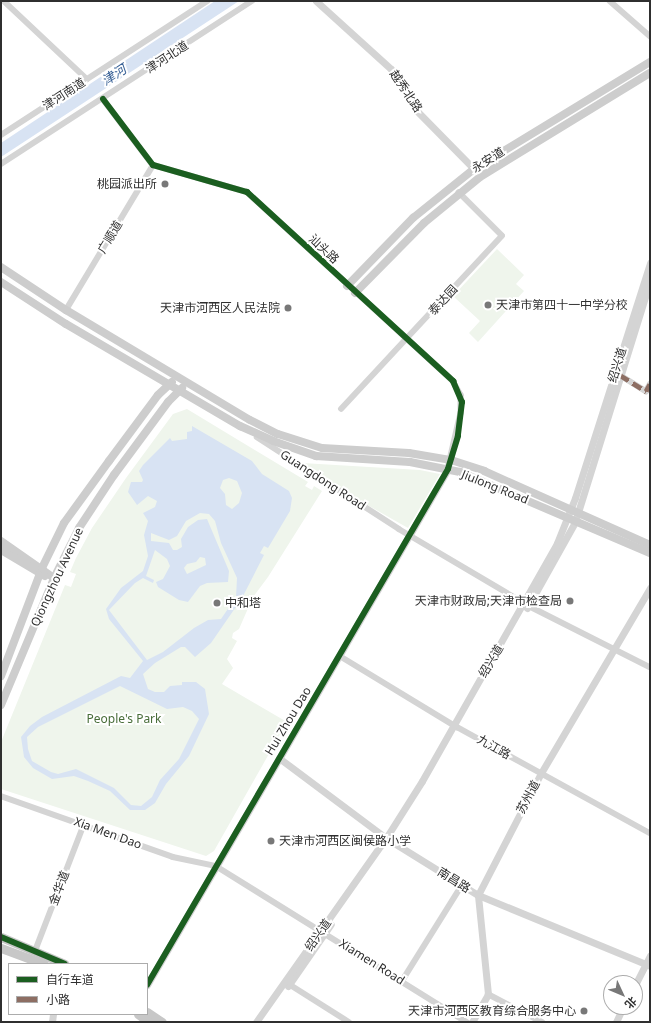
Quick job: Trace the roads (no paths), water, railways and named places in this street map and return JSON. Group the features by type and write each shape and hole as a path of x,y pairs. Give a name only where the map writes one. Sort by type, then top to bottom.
{"main road":[{"name":"永安道","path":"348,286 413,218 474,169 650,62"},
{"name":"永安道","path":"355,293 396,250 460,192 492,169 650,73"},
{"path":"1,268 66,310 190,383"},
{"name":"Guangdong Road","path":"1,282 44,311 240,426"},
{"path":"169,384 179,377"},
{"name":"Jiulong Road","path":"190,383 250,420 278,434 322,448 409,454 451,460 484,471 650,545"},
{"name":"Qiongzhou Avenue","path":"1,705 54,578 98,496 179,390 190,383"},
{"name":"Qiongzhou Avenue","path":"1,676 41,571 76,505 169,384"},
{"name":"Jiulong Road","path":"240,426 273,441 316,456 410,462 448,468 488,482 571,520 650,553"},
{"path":"1,541 41,571"},
{"path":"1,550 54,578"},
{"path":"1,937 63,963"},
{"path":"1,948 41,963"},
{"path":"148,1013 162,1022"},
{"path":"139,1015 149,1022"}],"street":[{"path":"4,1 87,79"},
{"name":"津河南道","path":"1,135 207,1"},
{"name":"津河北道","path":"1,164 252,1"},
{"name":"越秀北路","path":"316,1 391,69 416,109 474,169"},
{"path":"610,1 650,36"},
{"path":"103,99 153,165"},
{"name":"汕头路","path":"153,165 247,192 355,293 453,381 461,396 461,413 448,468"},
{"name":"广顺道","path":"66,310 153,165"},
{"name":"泰达园","path":"341,409 502,236 460,192"},
{"name":"绍兴道","path":"574,512 650,263"},
{"name":"绍兴道","path":"256,1022 323,932 389,839 527,604 571,520 620,376 650,281"},
{"path":"620,376 646,391 650,384"},
{"name":"Guangdong Road","path":"240,426 410,536 527,604 612,649 650,667"},
{"name":"Hui Zhou Dao","path":"148,983 410,536 448,468"},
{"name":"苏州道","path":"478,895 541,773 612,649 650,588"},
{"name":"九江路","path":"340,656 455,726 650,833"},
{"name":"南昌路","path":"279,758 389,839 478,895 648,965"},
{"name":"Xia Men Dao","path":"1,796 84,824 173,857 216,866"},
{"name":"金华道","path":"35,951 84,824"},
{"name":"Xiamen Road","path":"216,866 467,1022"},
{"path":"402,981 462,885"},
{"path":"472,1022 488,994 478,895"},
{"name":"绍兴道","path":"262,1022 323,932"},
{"path":"642,975 648,965 650,956"},
{"path":"289,984 349,1022"},
{"path":"488,994 542,1022"}],"water":[{"name":"津河","path":"215,1 239,1 1,157 1,143"},
{"path":"192,426 252,461 262,474 289,491 292,498 290,511 268,548 264,546 260,553 264,555 242,598 211,643 195,657 185,647 181,647 155,663 143,674 148,689 155,692 164,692 170,686 182,685 182,682 196,682 205,689 209,714 189,756 166,784 155,803 145,810 130,810 110,791 88,781 74,776 52,779 33,768 24,757 21,737 30,726 42,717 121,676 130,678 143,661 109,619 106,609 121,588 143,571 148,556 144,535 148,521 143,513 155,507 157,501 148,496 137,505 128,492 131,482 142,482 143,480 139,471 170,438 172,441 187,439 187,432 192,431","holes":["229,478 237,481 242,493 239,503 232,509 226,505 225,494 220,488 223,480","200,513 209,514 215,521 221,543 237,578 236,597 221,619 208,620 194,628 163,652 147,660 109,610 135,583 143,578 153,583 154,580 146,576 155,550 167,559 170,566 163,579 156,582 158,587 179,600 188,602 200,586 207,583 228,582 229,571 207,519 198,520 188,527 181,539 182,547 177,550 173,550 169,543 151,541 151,533 169,540 177,536 186,521","200,557 205,558 206,565 187,574 184,568 187,564 196,562","120,686 167,709 183,707 192,711 199,719 179,759 160,780 152,797 141,806 131,805 114,788 76,769 58,774 51,772 32,761 28,749 27,737 38,727"]}],"place":[{"name":"桃园派出所","path":"165,184"},
{"name":"天津市第四十一中学分校","path":"488,305"},
{"name":"天津市河西区人民法院","path":"288,308"},
{"name":"天津市财政局;天津市检查局","path":"570,601"},
{"name":"中和塔","path":"217,603"},
{"name":"天津市河西区闽侯路小学","path":"271,841"},
{"name":"天津市河西区教育综合服务中心","path":"584,1011"}],"park label":[{"name":"People's Park","path":"124,719"}]}
